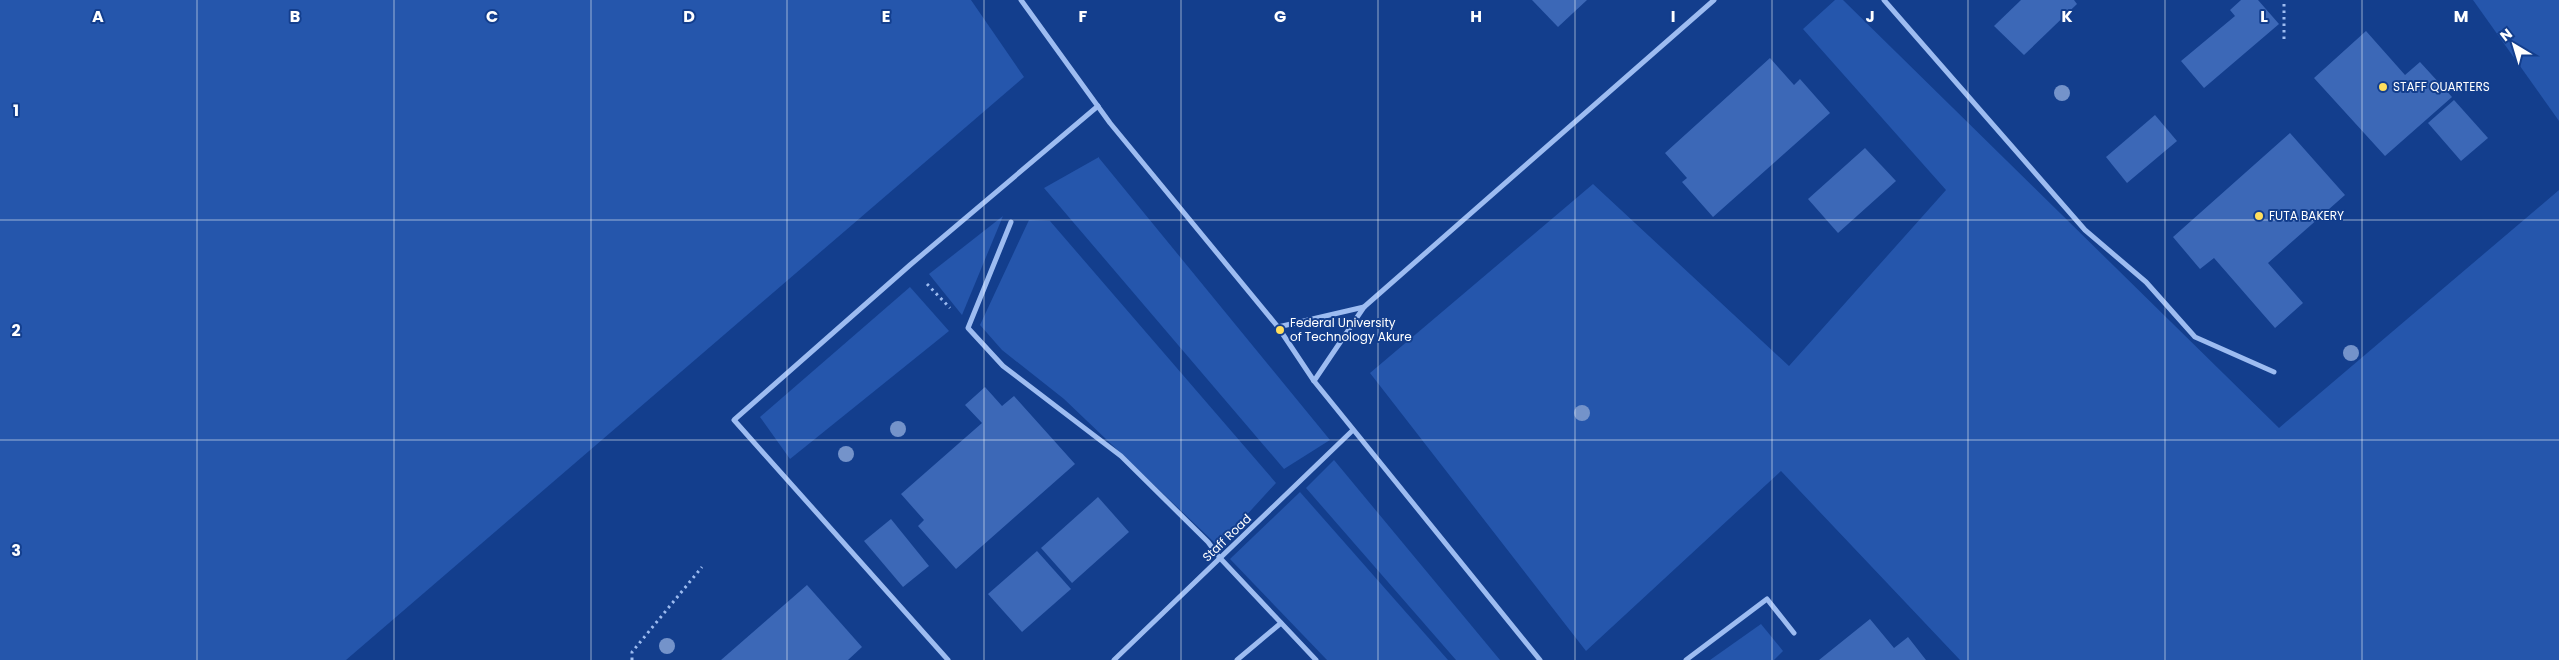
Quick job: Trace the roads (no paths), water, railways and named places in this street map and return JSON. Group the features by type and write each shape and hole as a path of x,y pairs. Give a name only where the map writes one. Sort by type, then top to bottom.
{"street":[{"path":"1021,0 1098,106 1278,327 1314,381 1540,660"},
{"path":"1314,381 1364,307 1714,0"},
{"path":"1884,0 2085,230 2146,282 2195,337 2274,372"},
{"path":"948,660 734,420 910,265 1098,106"},
{"path":"1011,222 968,328 1003,366 1121,456 1208,542 1220,558 1316,660"},
{"path":"1278,327 1364,307"},
{"name":"Staff Road","path":"1114,660 1353,430"},
{"path":"1686,660 1767,599 1794,633"},
{"path":"1237,660 1281,623"}],"place":[{"name":"STAFF QUARTERS","path":"2383,87"},
{"name":"FUTA BAKERY","path":"2259,216"},
{"name":"Federal University of Technology Akure","path":"1280,330"}]}
